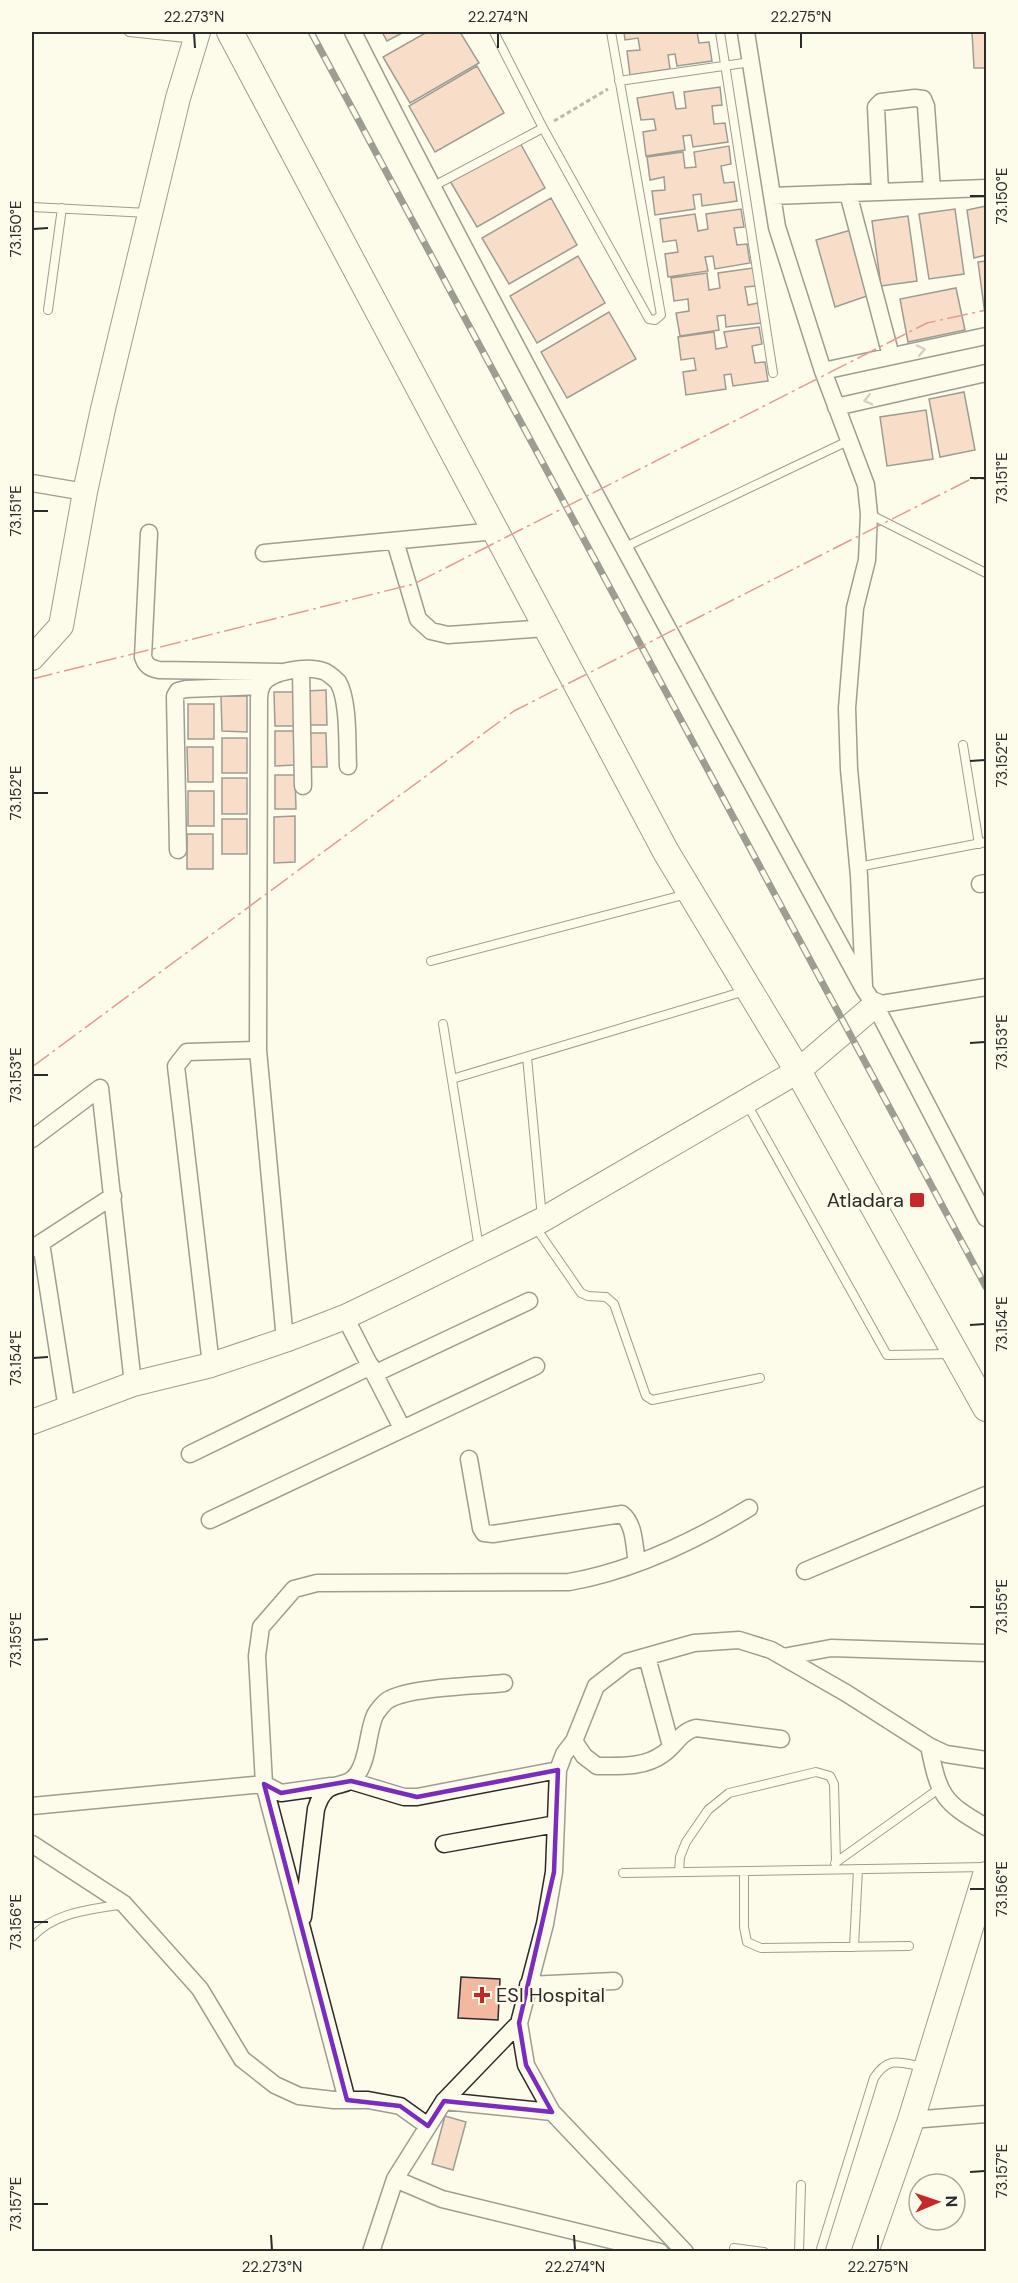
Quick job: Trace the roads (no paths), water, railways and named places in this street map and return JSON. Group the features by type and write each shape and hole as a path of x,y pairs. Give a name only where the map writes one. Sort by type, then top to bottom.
{"main road":[{"path":"230,32 661,842 798,1071 987,1408"},
{"path":"865,2252 911,2120 987,1875"}],"street":[{"path":"353,32 432,188 987,1218"},
{"path":"746,32 777,227 823,371 866,484 869,514 867,560 855,608 847,708 849,769 869,997"},
{"path":"33,655 61,626 86,492 178,98 197,35"},
{"path":"880,192 876,107 881,102 915,98 922,99 926,106 932,190"},
{"path":"772,196 987,188"},
{"path":"848,193 891,356"},
{"path":"823,371 987,336"},
{"path":"836,407 987,373"},
{"path":"32,483 86,492"},
{"path":"264,553 496,531"},
{"path":"149,533 143,657 145,664 159,670 325,671 338,682 344,702 348,766"},
{"path":"395,541 418,619 431,631 448,635 547,628"},
{"path":"302,670 303,786"},
{"path":"280,672 266,680 261,686 258,699 258,1050 285,1340"},
{"path":"178,850 175,696 178,691 186,689 261,686"},
{"path":"32,1422 133,1384 211,1365 345,1317 538,1222 798,1071 869,997 987,987"},
{"path":"211,1365 176,1066 187,1052 258,1050"},
{"path":"32,1138 100,1088 133,1384"},
{"path":"67,1409 36,1246 113,1196"},
{"path":"190,1454 529,1301"},
{"path":"345,1317 402,1428"},
{"path":"210,1520 536,1365"},
{"path":"469,1459 481,1528 484,1533 493,1534 622,1514 631,1524 637,1563"},
{"path":"805,1571 987,1495"},
{"path":"340,2100 302,1927 264,1784 257,1656 261,1627 294,1589 317,1582 569,1582 595,1577 686,1544 749,1508"},
{"path":"686,2252 552,2112 526,2065 519,2023 545,1924 553,1882 558,1770 564,1754 574,1741 596,1686 627,1662 694,1643 739,1640 771,1650 929,1746 946,1754 987,1760"},
{"path":"783,1657 831,1648 987,1653"},
{"path":"647,1657 671,1746"},
{"path":"351,1781 359,1771 375,1714 388,1700 406,1693 504,1683"},
{"path":"574,1741 584,1756 597,1766 645,1764 662,1755 686,1731 696,1728 781,1738"},
{"path":"929,1746 945,1799 962,1814 987,1827"},
{"path":"32,1806 264,1784 281,1793 351,1781 404,1797 417,1797 558,1770"},
{"path":"302,1927 316,1809 320,1796 331,1786"},
{"path":"444,1844 556,1824"},
{"path":"32,1844 124,1904 201,1989 242,2059 275,2085 299,2096 368,2100 400,2106 428,2126"},
{"path":"528,1985 614,1981"},
{"path":"372,2252 395,2179 444,2101 519,2023"},
{"path":"444,2101 552,2112"},
{"path":"911,2120 987,2114"},
{"path":"395,2179 442,2199 660,2252"}],"lane":[{"path":"129,32 197,35"},
{"path":"494,32 543,128 649,319 655,320 660,315 611,32"},
{"path":"720,32 773,374"},
{"path":"619,81 751,62"},
{"path":"432,188 543,128"},
{"path":"32,207 151,213"},
{"path":"48,310 62,208"},
{"path":"625,547 848,441"},
{"path":"869,514 987,573"},
{"path":"858,867 983,843 963,745"},
{"path":"431,961 691,893"},
{"path":"452,1079 750,990"},
{"path":"443,1024 479,1251"},
{"path":"527,1057 538,1222 581,1293 588,1296 606,1297 614,1304 646,1396 652,1400 760,1378"},
{"path":"745,1101 887,1355 956,1354"},
{"path":"679,1872 680,1857 686,1842 708,1810 729,1792 816,1772 830,1776 834,1784 836,1862"},
{"path":"825,1870 940,1788"},
{"path":"623,1873 987,1867"},
{"path":"854,1947 858,1869"},
{"path":"744,1871 744,1927 747,1942 761,1948 909,1946"},
{"path":"33,1932 67,1914 124,1904"},
{"path":"820,2252 874,2078 886,2063 894,2061 927,2068"},
{"path":"799,2252 801,2185"},
{"path":"734,2248 764,2252"}],"railway":[{"path":"311,32 986,1287"}],"place":[{"name":"Atladara","path":"917,1200"},
{"name":"ESI Hospital","path":"482,1995"}]}
